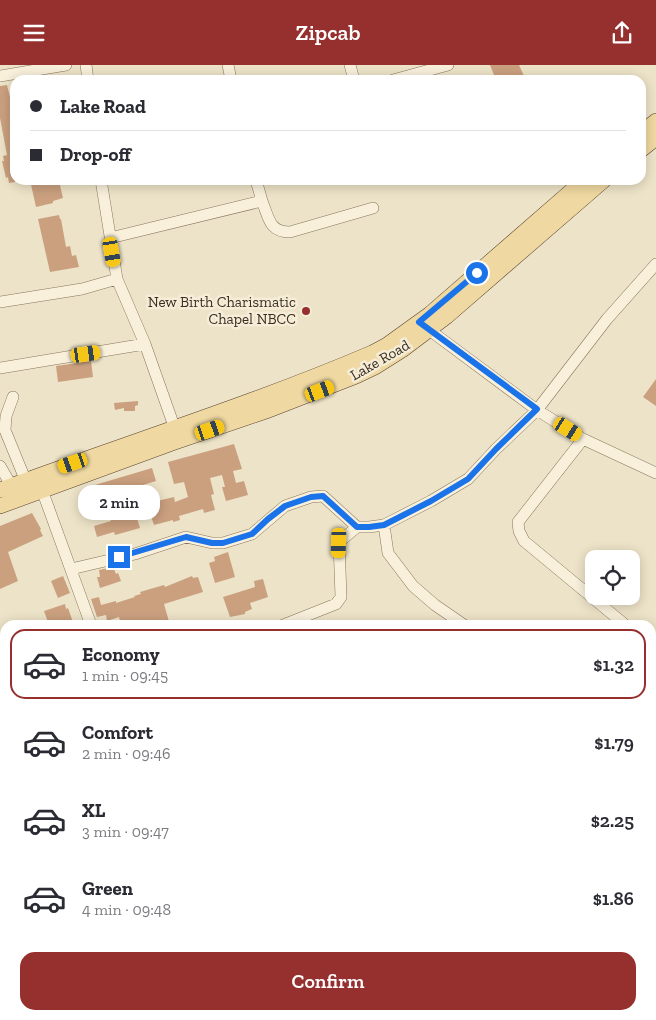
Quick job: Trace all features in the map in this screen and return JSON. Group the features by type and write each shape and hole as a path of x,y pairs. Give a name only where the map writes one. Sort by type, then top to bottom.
{"main road":[{"path":"646,129 656,121"},
{"path":"646,146 656,138"},
{"name":"Lake Road","path":"0,506 356,377 402,350 452,295 578,185"},
{"name":"Lake Road","path":"6,488 25,479 175,429 372,353 424,326 467,299 598,185"}],"street":[{"path":"0,76 66,65"},
{"path":"411,75 448,65"},
{"path":"102,185 117,279 145,344 175,429"},
{"path":"257,185 274,229 281,232 290,232 373,208"},
{"path":"110,238 262,201"},
{"path":"296,620 336,604 340,597 339,543 357,527 384,525 431,501 468,479 537,409 607,319 656,264"},
{"path":"0,302 82,289 117,279"},
{"path":"424,326 537,409 583,439 656,473"},
{"path":"0,369 145,344"},
{"path":"13,397 6,416 5,430 25,479"},
{"path":"583,439 518,522 519,531 524,541 619,620"},
{"path":"0,466 6,488"},
{"path":"42,491 89,620"},
{"path":"71,569 135,554 186,537 212,543 223,543 252,534 285,506 311,497 323,496 357,527"},
{"path":"384,525 388,553 413,586 435,605 457,620"}],"building":[{"path":"490,65 519,65 524,75 494,75"},
{"path":"7,85 10,97 9,183 2,161 4,161 3,156 7,155 0,118 0,86"},
{"path":"31,185 60,185 63,198 53,201 53,203 36,207"},
{"path":"59,215 66,247 70,246 72,256 76,255 79,267 50,272 38,219"},
{"path":"91,361 93,377 58,382 56,366"},
{"path":"656,379 656,406 643,397"},
{"path":"138,401 135,411 124,411 124,408 115,410 114,403"},
{"path":"234,444 242,469 233,471 236,483 244,481 248,495 226,501 222,487 225,487 222,475 210,478 214,494 211,495 215,510 204,513 203,509 179,516 180,520 154,525 149,510 154,509 153,502 174,497 175,502 188,497 184,482 174,484 168,462"},
{"path":"152,468 156,481 130,489 133,497 127,499 130,513 135,512 140,528 115,535 114,532 97,537 94,526 111,521 110,519 112,518 108,505 102,507 95,485"},
{"path":"32,513 43,536 8,552 18,581 0,589 0,526"},
{"path":"228,552 235,577 215,583 209,563 215,561 214,557"},
{"path":"113,567 121,581 100,588 97,577 100,577 99,570"},
{"path":"63,576 70,593 58,598 51,581"},
{"path":"192,576 193,578 198,577 203,592 164,604 169,620 120,620 119,617 107,620 106,615 97,617 91,599 99,597 101,605 116,601 116,603 135,597 141,594 140,592 164,585 165,587"},
{"path":"263,579 268,597 250,603 252,609 245,612 245,614 230,617 223,597 255,587 254,581"},
{"path":"65,604 72,620 47,620 44,611"}],"place":[{"name":"New Birth Charismatic Chapel NBCC","path":"306,311"}],"route":[{"path":"119,557 135,554 186,537 212,543 223,543 252,534 285,506 311,497 323,496 333,503 357,527 384,525 431,501 468,479 537,409 419,322 477,273"}]}
